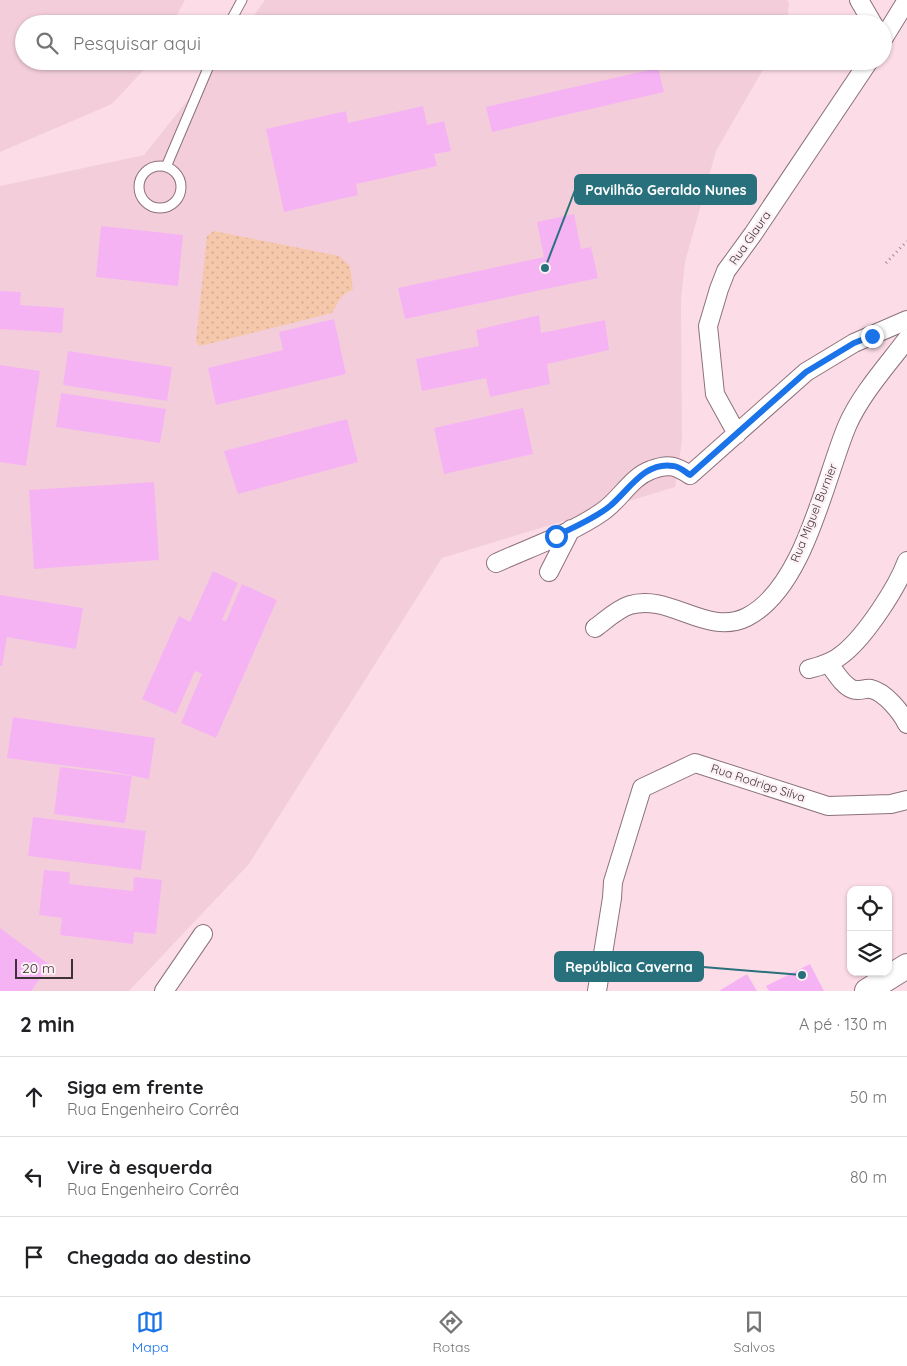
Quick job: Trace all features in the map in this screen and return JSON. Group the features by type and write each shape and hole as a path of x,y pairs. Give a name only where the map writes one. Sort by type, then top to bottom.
{"street":[{"path":"859,0 868,15"},
{"path":"892,24 907,0"},
{"name":"Rua Glaura","path":"737,434 715,394 708,326 718,289 726,271 753,234 862,70"},
{"path":"496,563 571,529 611,505 638,478 649,470 675,466 690,475 806,372 854,343 907,320"},
{"name":"Rua Miguel Burnier","path":"595,628 624,607 636,604 672,607 702,618 722,622 736,622 762,606 775,592 800,554 823,497 847,426 862,399 907,339"},
{"path":"549,572 571,529"},
{"path":"809,669 828,663 845,653 860,637 896,585 907,561"},
{"path":"828,663 850,689 858,691 870,689 882,695 901,712 907,724"},
{"name":"Rua Rodrigo Silva","path":"597,991 613,882 642,788 695,763 828,806 890,804 907,800"},
{"path":"164,991 203,934"},
{"path":"867,991 907,966"}],"lane":[{"path":"234,15 242,0"},
{"path":"166,167 207,70"},
{"path":"152,167 166,167 177,175 180,181 179,194 171,204 165,207 152,206 142,198 139,184 142,177 152,167"}],"path":[{"path":"886,263 907,241"}],"shaded area":[{"path":"0,0 185,0 177,15 15,15 15,70 144,70 112,104 0,152"},
{"path":"265,0 787,0 789,3 788,15 254,15"},
{"path":"212,70 763,70 716,151 685,262 681,301 682,441 675,487 442,558 249,864 129,991 0,991 0,186 144,155"},
{"path":"214,231 339,256 350,266 353,290 343,296 332,313 200,346 196,342 207,236"}],"building":[{"path":"649,70 658,70 664,92 492,132 486,107"},
{"path":"423,106 427,125 444,121 451,151 434,154 437,166 356,184 358,195 284,212 266,129 346,111 348,123"},
{"path":"574,214 581,249 591,247 598,278 405,319 398,288 544,257 537,222"},
{"path":"101,226 183,235 178,286 96,277"},
{"path":"0,291 21,292 20,305 64,308 62,333 0,329"},
{"path":"539,315 541,333 605,320 609,350 547,364 550,384 490,397 486,378 422,391 416,359 479,346 476,330"},
{"path":"334,319 346,374 216,405 208,368 283,350 279,332"},
{"path":"68,351 172,367 167,401 63,385"},
{"path":"0,365 40,371 26,466 0,462"},
{"path":"61,393 166,409 160,443 56,427"},
{"path":"523,408 533,454 444,474 434,428"},
{"path":"347,419 358,462 238,494 224,451"},
{"path":"154,482 159,560 34,569 29,490"},
{"path":"213,571 238,583 222,620 226,621 242,584 277,600 216,738 181,723 202,674 195,671 176,714 142,699 179,616 190,622"},
{"path":"0,595 83,608 76,649 7,637 2,666 0,666"},
{"path":"13,717 155,738 149,779 108,771 7,758"},
{"path":"60,767 132,776 125,823 54,814"},
{"path":"33,817 146,831 141,870 28,856"},
{"path":"44,870 70,872 69,884 133,891 134,877 162,880 156,934 134,932 133,944 60,935 62,918 39,915"},
{"path":"0,928 50,965 31,991 0,991"},
{"path":"810,964 824,991 769,991 766,986"},
{"path":"747,974 757,991 719,991"}],"place":[{"name":"Pavilhão Geraldo Nunes","path":"545,268"},
{"name":"República Caverna","path":"802,975"}],"route":[{"path":"556,536 602,512 649,470 675,466 690,475 806,372 854,343 872,336"}]}
